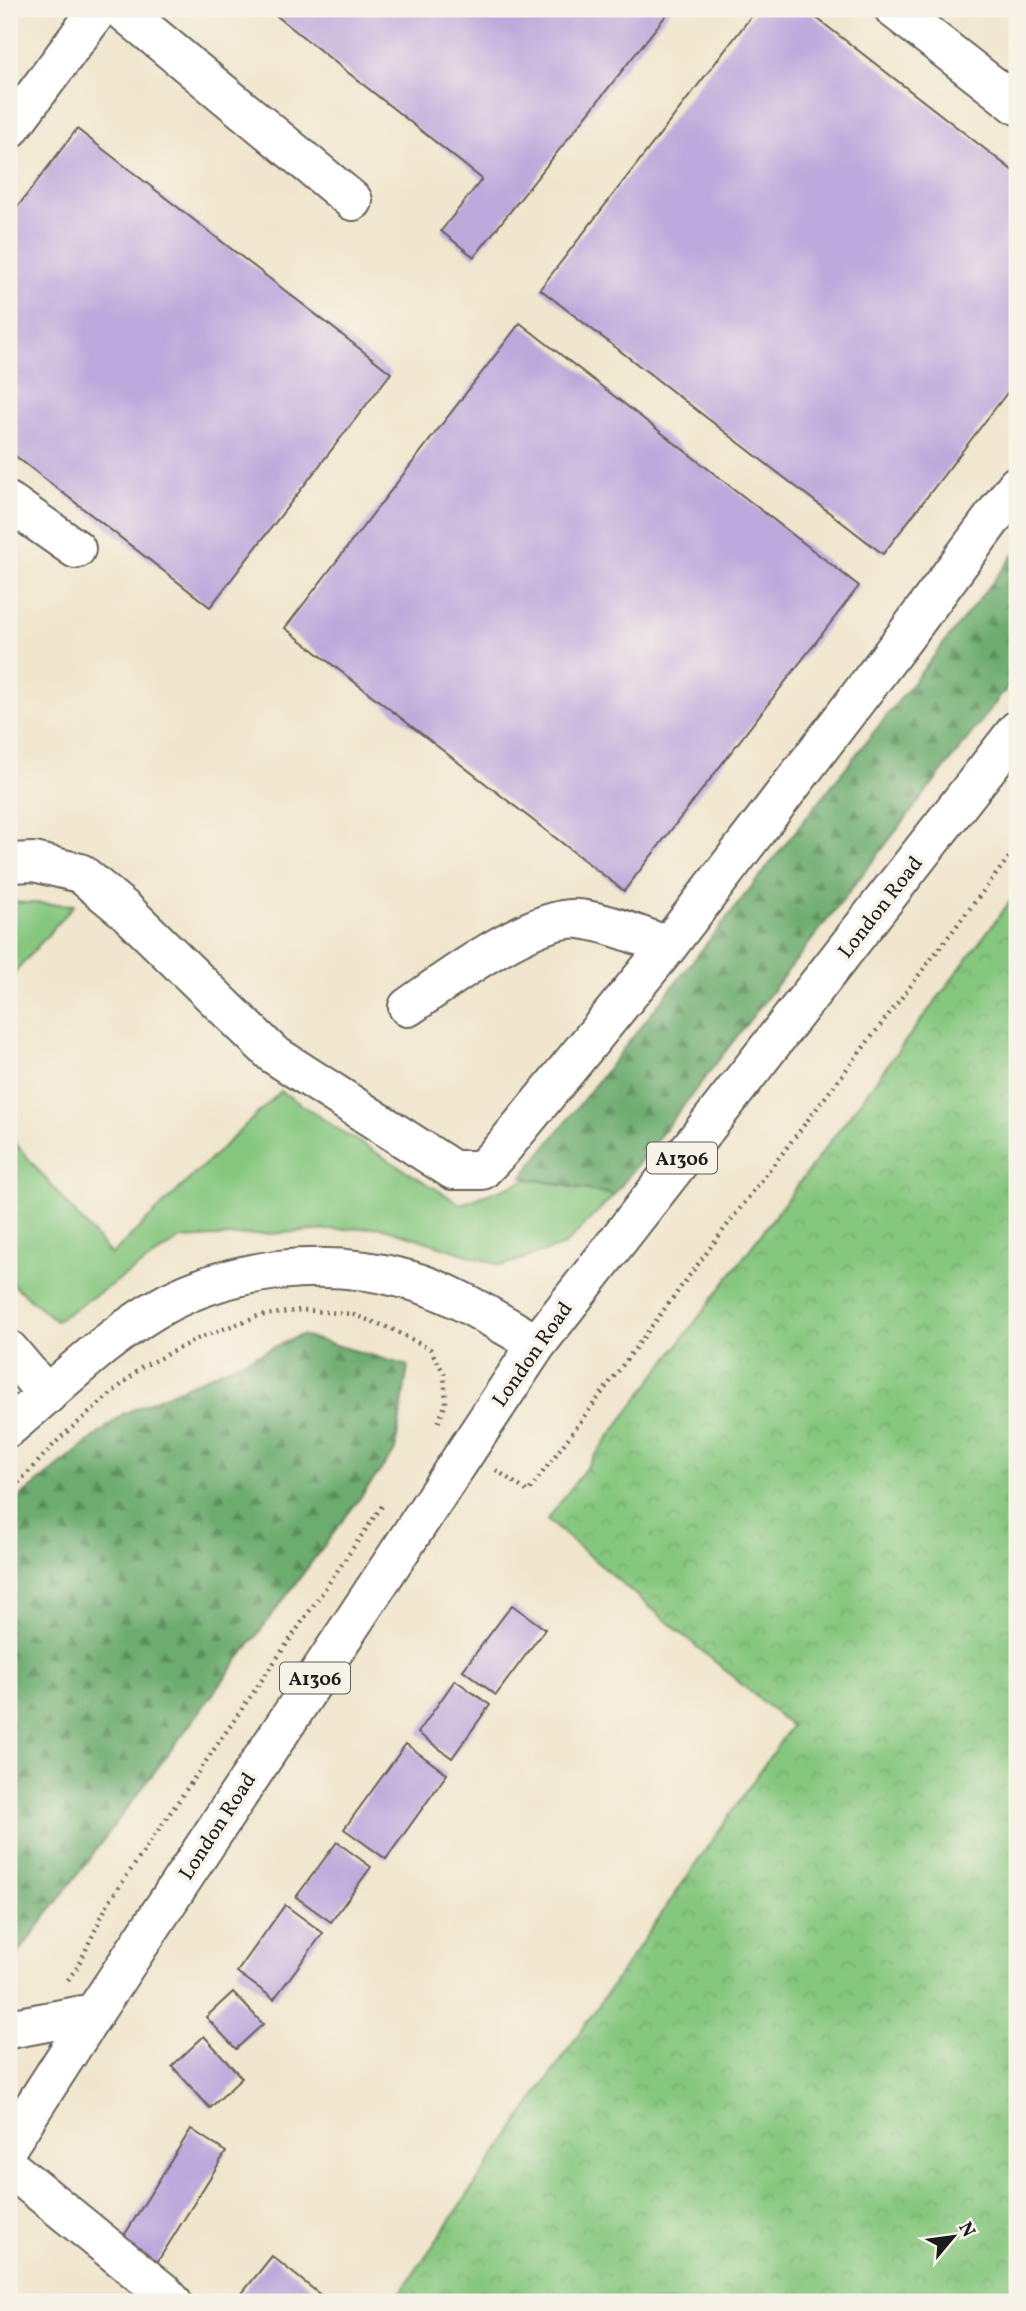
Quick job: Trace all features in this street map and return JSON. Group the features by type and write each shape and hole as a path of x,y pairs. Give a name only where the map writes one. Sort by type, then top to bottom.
{"street":[{"path":"9,130 99,9"},
{"path":"121,9 353,201"},
{"path":"894,9 1017,105"},
{"path":"9,863 34,862 80,873 126,911 273,1054 453,1170 482,1170 502,1150 668,946 1017,485"},
{"path":"9,502 76,549"},
{"name":"London Road","path":"94,2013 537,1344 1017,730"},
{"path":"408,1007 508,943 548,923 578,919 668,946"},
{"path":"9,1427 99,1350 153,1311 215,1284 276,1269 340,1268 409,1280 453,1297 537,1344"},
{"path":"9,1350 47,1395"},
{"path":"9,2029 94,2013"},
{"name":"A1306","path":"9,2145 94,2013"},
{"path":"9,2167 172,2302"}],"path":[{"path":"497,1471 528,1492 1017,847"},
{"path":"9,1493 60,1438 142,1367 197,1339 258,1316 301,1310 351,1314 390,1328 430,1349 444,1373 446,1403 437,1427 443,1431"},
{"path":"78,1966 108,1903 390,1495"}],"green space":[{"path":"1017,551 1017,675 614,1195 522,1177"},
{"path":"1017,892 1017,2302 394,2302 791,1726 547,1520"},
{"path":"9,902 74,905 9,979"},
{"path":"281,1091 461,1204 529,1179 614,1195 565,1245 502,1266 381,1227 181,1239 56,1321 9,1281 9,1136 111,1255"},
{"path":"301,1335 408,1366 395,1451 20,1951 9,1956 9,1506 123,1414"}],"building":[{"path":"268,9 671,9 474,257 441,231 482,179"},
{"path":"757,9 805,9 1017,174 1017,380 883,554 540,289"},
{"path":"77,129 391,373 210,607 9,451 9,218"},
{"path":"520,323 859,586 624,891 285,628"},
{"path":"512,1605 545,1629 496,1695 463,1670"},
{"path":"455,1680 490,1705 452,1758 418,1733"},
{"path":"406,1744 447,1774 386,1859 344,1829"},
{"path":"337,1842 371,1867 331,1922 296,1897"},
{"path":"285,1905 323,1933 274,1999 237,1972"},
{"path":"233,1992 263,2024 236,2049 206,2017"},
{"path":"204,2036 242,2078 210,2108 172,2066"},
{"path":"191,2129 226,2152 153,2269 117,2247"},
{"path":"272,2256 323,2297 319,2302 235,2302"}]}
